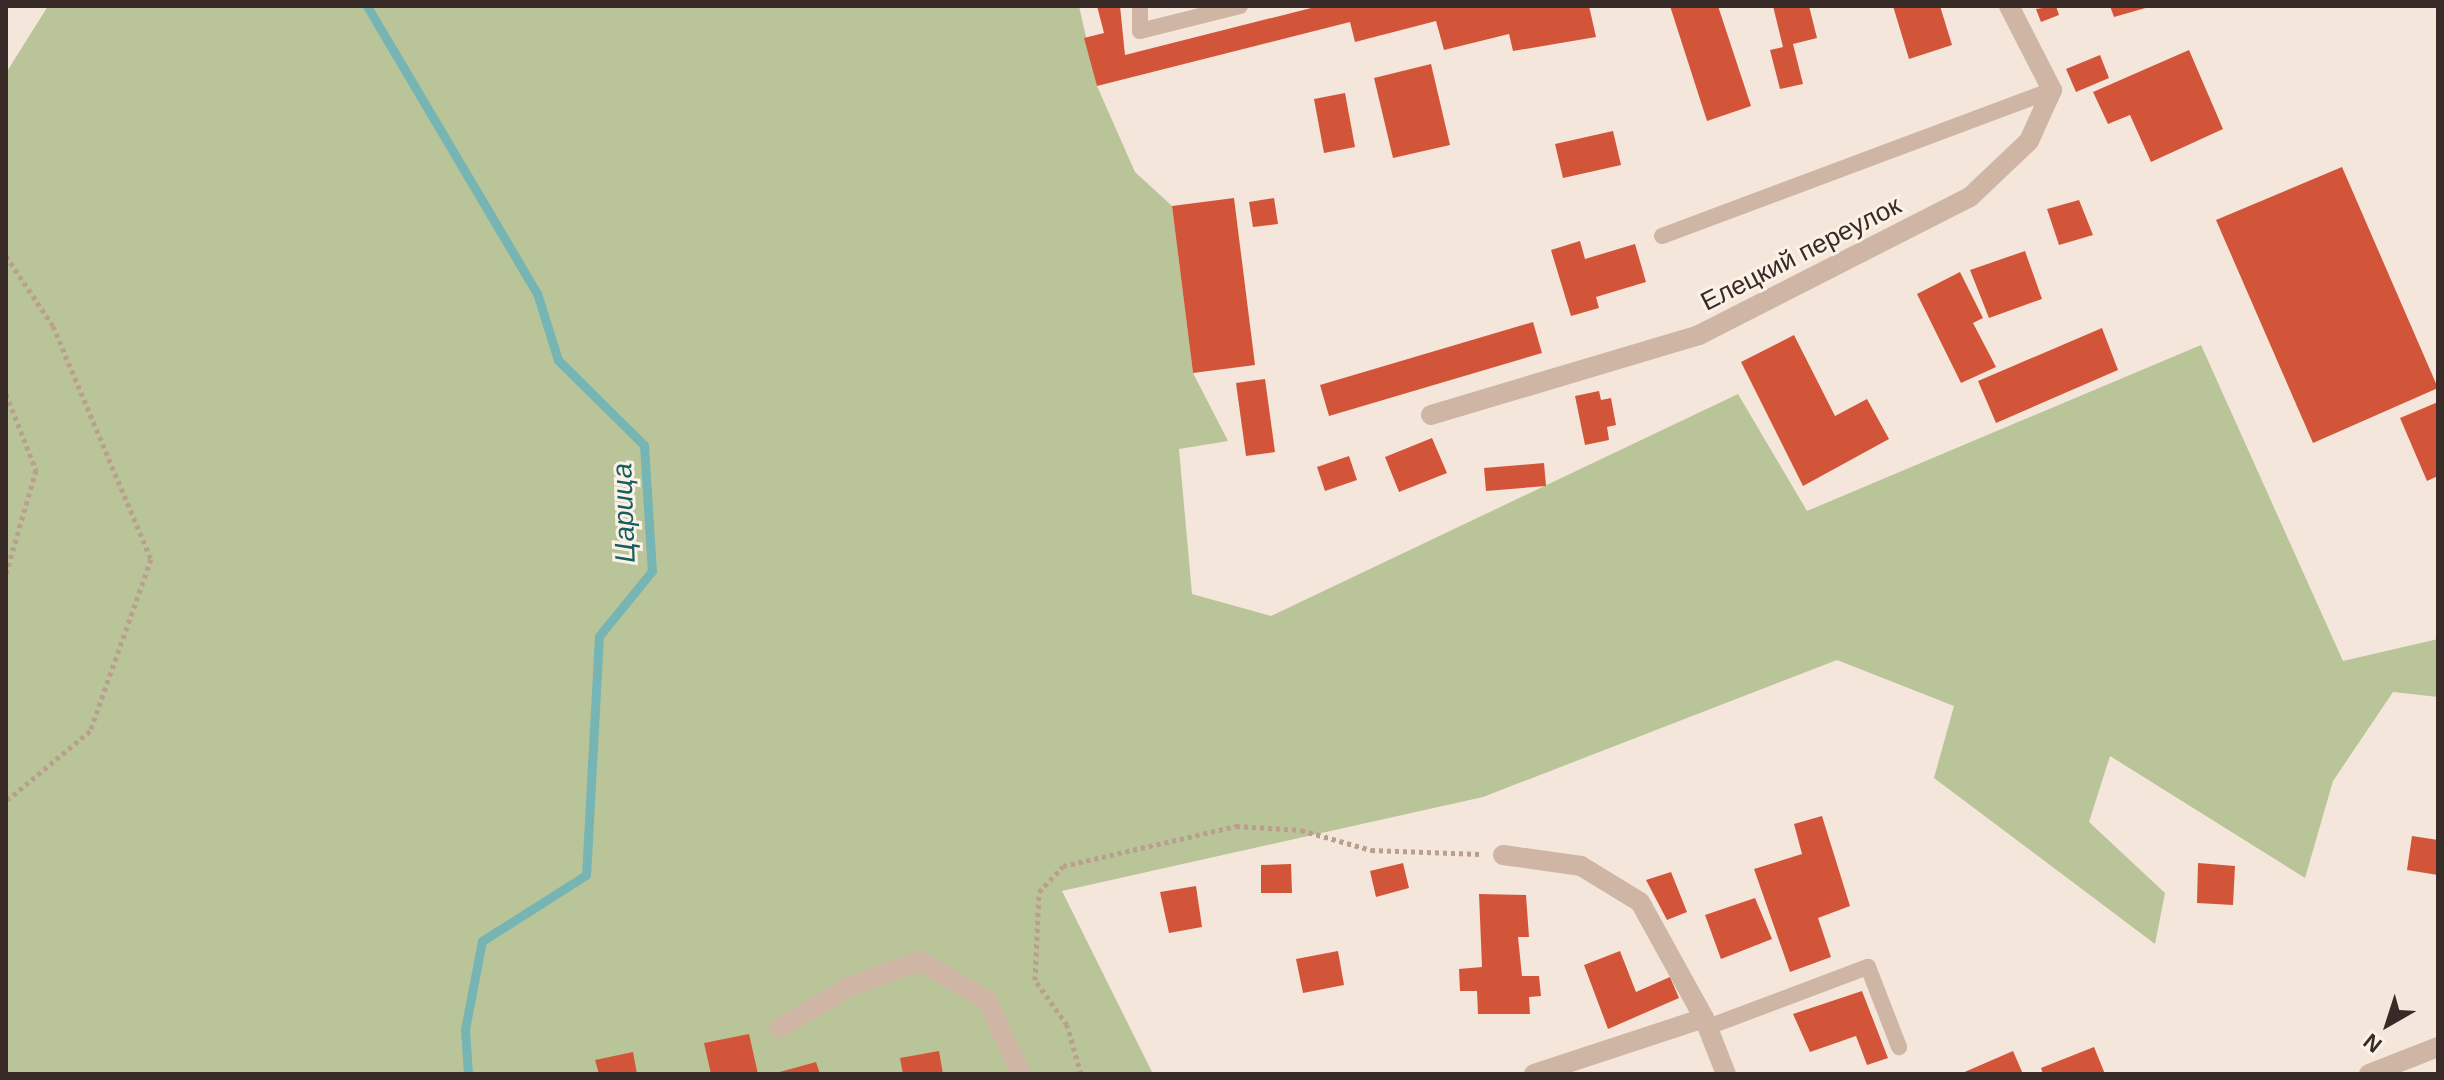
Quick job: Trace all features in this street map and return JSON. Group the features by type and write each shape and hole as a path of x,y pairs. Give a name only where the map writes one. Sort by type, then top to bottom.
{"street":[{"path":"2009,6 2052,90"},
{"name":"Елецкий переулок","path":"1431,415 1699,335 1970,197 2029,141 2052,90"},
{"path":"1503,855 1581,866 1640,902 1706,1022 1726,1074"},
{"path":"779,1028 849,987 920,961 987,1000 1021,1074"},
{"path":"1534,1074 1706,1022"},
{"path":"2369,1074 2438,1047"}],"lane":[{"path":"1140,6 1140,31 1240,6"},
{"path":"1662,236 2052,90"},
{"path":"1706,1022 1868,967 1899,1047"}],"path":[{"path":"6,256 53,326 151,559 90,731 6,801"},
{"path":"6,394 36,470 6,574"},
{"path":"1081,1074 1067,1025 1035,980 1039,892 1063,866 1236,826 1301,830 1371,850 1503,855"}],"green space":[{"path":"48,6 1079,6 1097,86 1135,172 1172,206 1193,373 1228,441 1179,449 1192,594 1271,616 1738,394 1807,511 2201,345 2343,661 2438,639 2438,697 2393,692 2333,781 2305,878 2110,756 2089,822 2165,893 2155,944 1934,778 1954,706 1837,660 1483,797 1062,891 1153,1074 6,1074 6,73"}],"building":[{"path":"1097,6 1120,6 1125,55 1319,6 1589,6 1596,37 1513,51 1509,34 1444,50 1436,21 1355,42 1350,22 1097,86 1084,38 1104,33"},
{"path":"1670,6 1718,6 1751,106 1707,121"},
{"path":"1773,6 1809,6 1817,38 1793,44 1803,84 1780,89 1770,50 1783,47"},
{"path":"1893,6 1940,6 1952,45 1909,59"},
{"path":"2056,6 2059,15 2041,22 2036,9"},
{"path":"2110,6 2149,6 2149,7 2114,17"},
{"path":"2189,50 2223,129 2151,162 2130,115 2108,124 2093,92"},
{"path":"2100,55 2109,78 2076,92 2066,69"},
{"path":"1431,64 1450,145 1393,158 1374,78"},
{"path":"1345,93 1355,147 1324,153 1314,99"},
{"path":"1613,131 1621,165 1563,178 1555,144"},
{"path":"2342,167 2438,388 2313,443 2216,220"},
{"path":"1234,198 1255,365 1193,373 1172,206"},
{"path":"1274,198 1278,224 1253,227 1249,202"},
{"path":"2079,200 2093,235 2059,245 2047,209"},
{"path":"1580,241 1585,259 1635,244 1646,282 1596,297 1599,308 1571,316 1551,250"},
{"path":"2025,251 2042,299 1989,318 1970,270"},
{"path":"1960,272 1983,318 1973,323 1996,367 1961,383 1917,294"},
{"path":"1533,322 1542,353 1329,416 1320,385"},
{"path":"2102,328 2118,370 1996,423 1978,381"},
{"path":"1794,335 1835,416 1867,399 1889,439 1803,486 1741,362"},
{"path":"1265,379 1275,452 1246,456 1236,383"},
{"path":"1599,391 1601,400 1611,398 1616,425 1607,427 1609,440 1585,445 1575,396"},
{"path":"2438,402 2438,476 2427,481 2400,418"},
{"path":"1432,438 1447,473 1399,492 1385,457"},
{"path":"1349,456 1357,480 1325,491 1317,467"},
{"path":"1544,463 1546,486 1486,491 1484,468"},
{"path":"1822,816 1850,906 1818,918 1831,957 1790,972 1754,869 1802,854 1794,824"},
{"path":"2412,836 2438,840 2438,875 2407,870"},
{"path":"1403,863 1409,888 1376,897 1370,871"},
{"path":"2198,863 2235,866 2233,905 2197,903"},
{"path":"1291,864 1292,893 1261,893 1261,865"},
{"path":"1671,872 1687,912 1667,920 1646,880"},
{"path":"1196,886 1202,927 1169,933 1160,892"},
{"path":"1479,894 1526,895 1529,937 1518,937 1522,976 1539,976 1541,996 1529,997 1530,1014 1478,1014 1477,991 1460,991 1459,969 1482,967"},
{"path":"1755,898 1772,939 1721,959 1705,915"},
{"path":"1338,951 1344,985 1303,993 1296,959"},
{"path":"1620,951 1636,992 1670,977 1679,998 1608,1029 1584,965"},
{"path":"1862,991 1888,1058 1867,1065 1856,1036 1810,1052 1793,1014"},
{"path":"749,1034 758,1074 711,1074 704,1043"},
{"path":"2094,1047 2105,1074 2043,1074 2041,1068"},
{"path":"939,1051 943,1074 903,1074 900,1058"},
{"path":"2013,1051 2023,1074 1960,1074"},
{"path":"633,1052 637,1074 599,1074 595,1060"},
{"path":"816,1062 820,1074 776,1074 776,1073"}],"waterway":[{"name":"Царица","path":"367,6 537,293 558,360 644,445 652,571 599,636 586,875 482,941 465,1029 468,1074"}]}
